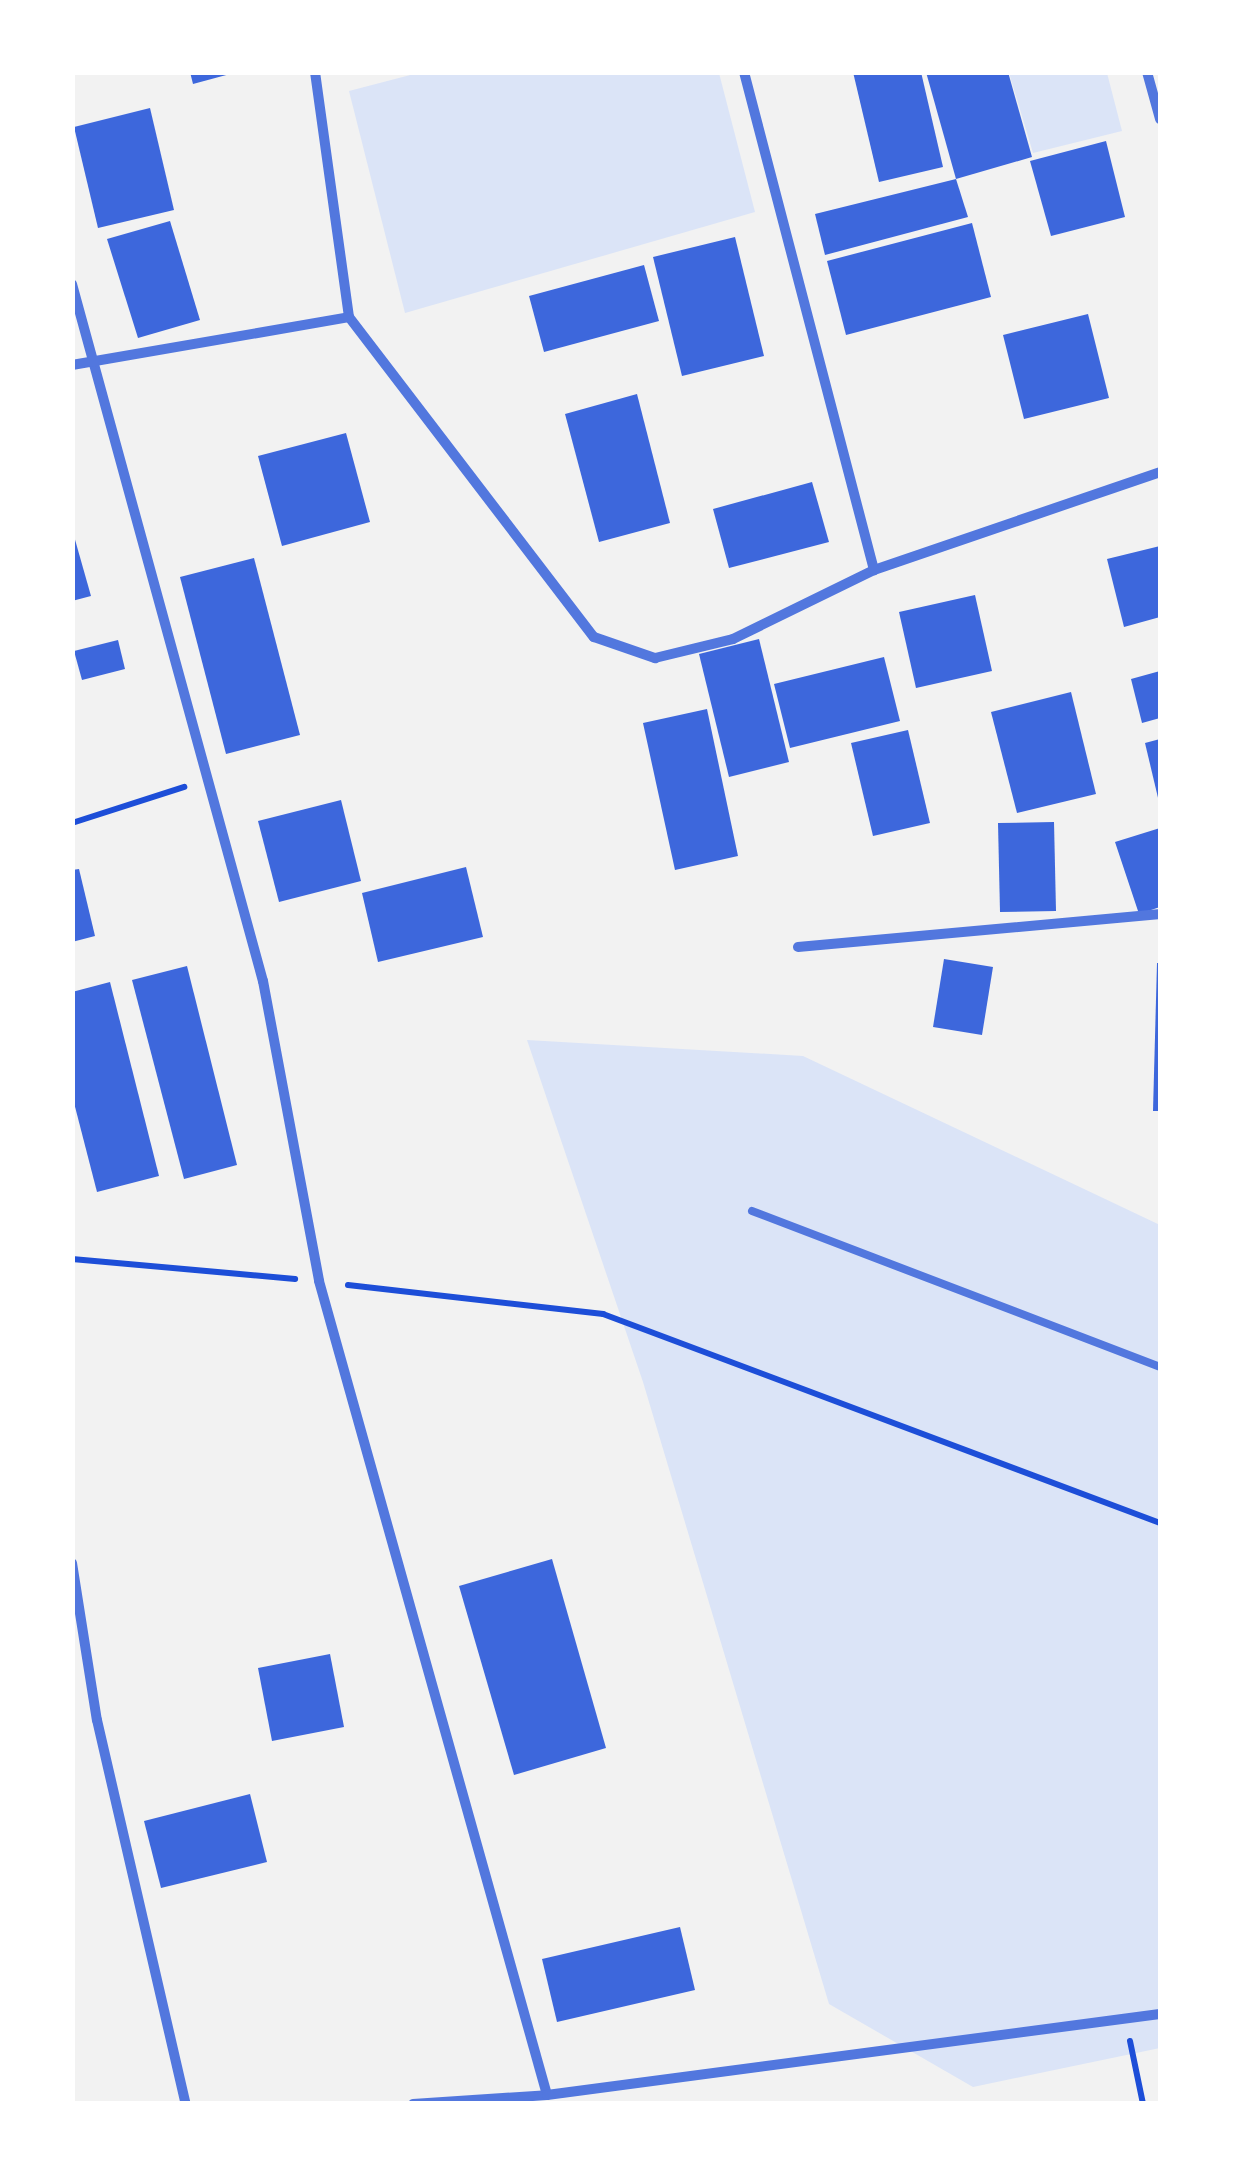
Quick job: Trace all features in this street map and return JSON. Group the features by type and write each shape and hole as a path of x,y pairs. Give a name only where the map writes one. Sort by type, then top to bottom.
{"street":[{"path":"314,72 349,317 594,636 655,658 732,639 874,570 1160,472"},
{"path":"744,72 874,570"},
{"path":"1147,72 1160,116"},
{"path":"72,284 204,780 262,981 318,1281 547,2095"},
{"path":"72,365 349,317"},
{"path":"798,947 1160,914"},
{"path":"72,1563 98,1720 186,2104"},
{"path":"413,2104 547,2095 1126,2022 1160,2014"}],"lane":[{"path":"752,1212 1160,1367"}],"path":[{"path":"72,824 204,780"},
{"path":"72,1260 318,1281 603,1314 1160,1523"},
{"path":"1126,2022 1142,2104"}],"shaded area":[{"path":"418,73 719,73 755,212 405,313 349,91"},
{"path":"1009,73 1107,73 1122,131 1033,153"},
{"path":"527,1040 803,1056 1160,1225 1160,2048 973,2087 829,2004 643,1382"}],"building":[{"path":"190,72 230,72 230,74 193,84"},
{"path":"853,72 921,72 943,167 879,182"},
{"path":"926,72 1008,72 1032,157 956,179"},
{"path":"150,108 174,210 98,228 74,127"},
{"path":"1106,141 1125,217 1051,236 1030,161"},
{"path":"956,179 968,217 825,255 815,214"},
{"path":"170,221 200,320 138,338 107,239"},
{"path":"972,223 991,297 846,335 827,261"},
{"path":"735,237 764,356 682,376 653,257"},
{"path":"644,265 659,321 544,352 529,296"},
{"path":"1088,314 1109,398 1024,419 1003,335"},
{"path":"637,394 670,523 599,542 565,414"},
{"path":"346,433 370,522 282,546 258,456"},
{"path":"812,482 829,542 729,568 713,509"},
{"path":"72,529 91,596 72,601"},
{"path":"1160,546 1160,617 1124,627 1107,559"},
{"path":"254,558 300,735 226,754 180,577"},
{"path":"975,595 992,671 916,688 899,612"},
{"path":"759,639 789,762 729,777 699,654"},
{"path":"118,640 125,669 82,680 74,651"},
{"path":"884,657 900,721 790,748 774,684"},
{"path":"1160,671 1160,718 1142,723 1131,679"},
{"path":"1071,692 1096,794 1017,813 991,712"},
{"path":"707,709 738,856 675,870 643,723"},
{"path":"908,730 930,823 873,836 851,743"},
{"path":"1160,739 1160,802 1159,802 1145,743"},
{"path":"341,800 361,881 279,902 258,821"},
{"path":"1054,822 1056,911 1000,912 998,823"},
{"path":"1160,828 1160,907 1139,914 1115,842"},
{"path":"466,867 483,937 378,962 362,893"},
{"path":"79,869 95,936 72,942 72,870"},
{"path":"944,959 993,967 982,1035 933,1027"},
{"path":"1157,963 1160,1111 1153,1111"},
{"path":"187,966 237,1165 184,1179 132,980"},
{"path":"110,982 159,1176 97,1192 72,1095 72,992"},
{"path":"552,1559 606,1748 514,1775 459,1586"},
{"path":"330,1654 344,1727 272,1741 258,1668"},
{"path":"250,1794 267,1862 161,1888 144,1821"},
{"path":"680,1927 695,1990 557,2022 542,1959"}]}
